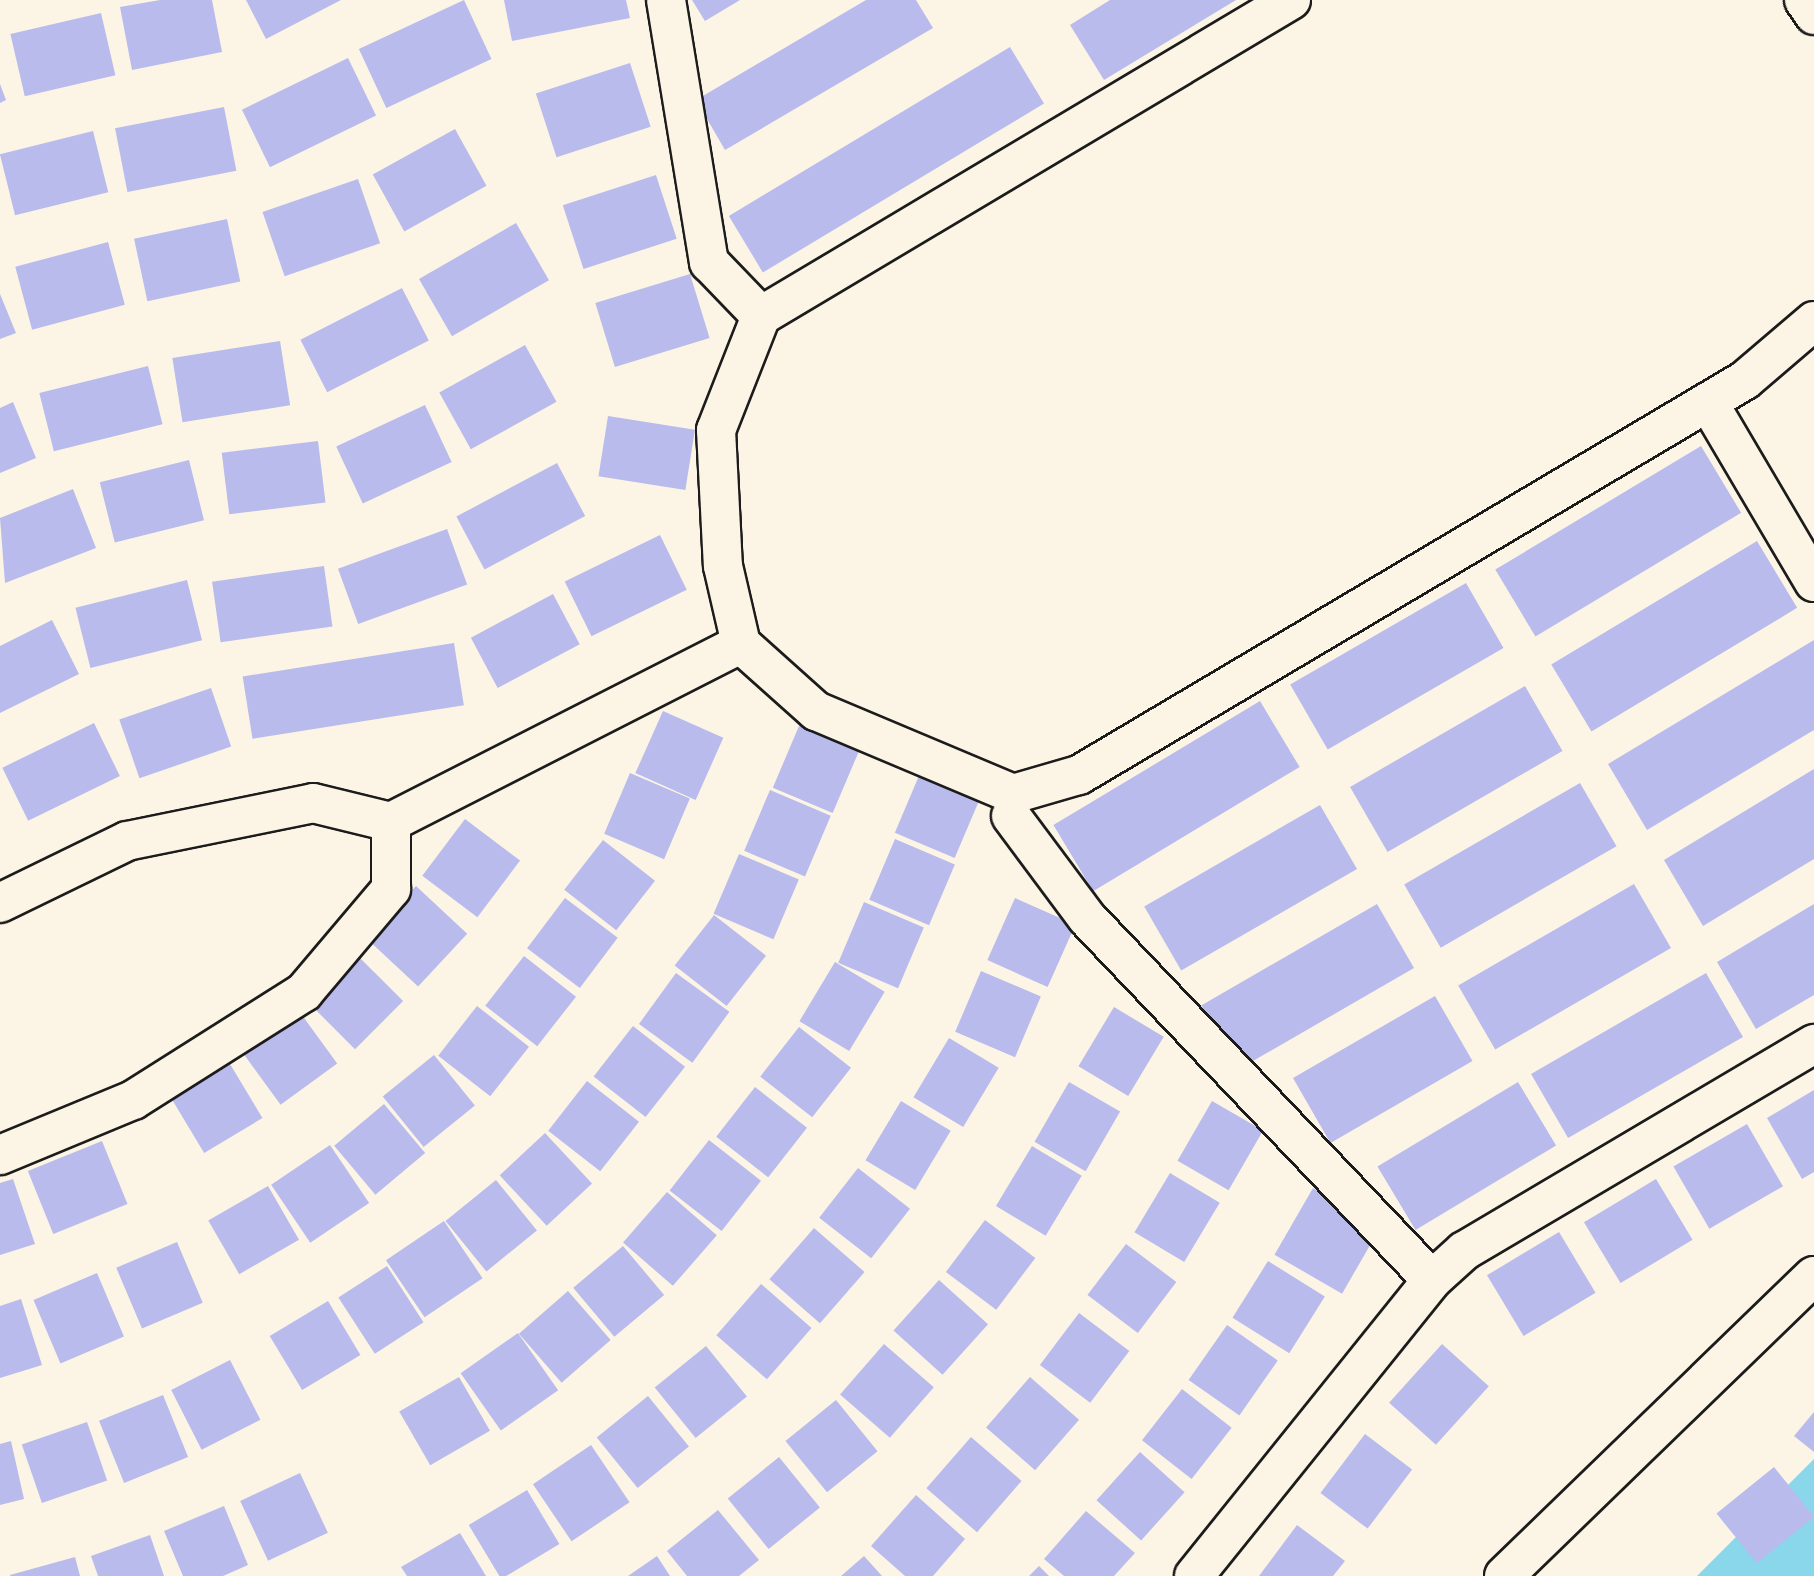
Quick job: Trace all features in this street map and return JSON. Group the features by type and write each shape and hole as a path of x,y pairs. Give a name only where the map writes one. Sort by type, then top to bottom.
{"street":[{"path":"666,0 709,261 761,316"},
{"path":"1291,0 761,316 716,430 723,566 741,644 816,711 1013,794 1079,775 1745,380 1814,321"},
{"path":"1708,402 1814,582"},
{"path":"0,903 127,841 286,808 313,803 391,822 741,644"},
{"path":"1012,816 1087,918 1432,1280"},
{"path":"0,1155 133,1100 304,992 391,889 391,822"},
{"path":"1194,1576 1432,1280 1464,1251 1814,1044"},
{"path":"1504,1576 1814,1276"}],"water":[{"path":"1814,1459 1814,1576 1697,1576"}],"building":[{"path":"160,0 212,0 222,52 132,70 120,7"},
{"path":"246,0 341,0 266,39"},
{"path":"464,0 491,59 386,108 359,49"},
{"path":"504,0 626,0 630,18 512,41"},
{"path":"692,0 740,0 705,21"},
{"path":"866,0 916,0 933,28 725,150 696,100"},
{"path":"1110,0 1236,0 1104,80 1070,25"},
{"path":"101,13 115,75 25,96 10,34"},
{"path":"1010,47 1044,104 763,273 729,216"},
{"path":"348,58 376,116 270,167 242,110"},
{"path":"630,63 651,127 557,157 536,94"},
{"path":"0,84 6,100 0,103"},
{"path":"224,107 236,171 127,192 115,128"},
{"path":"455,129 487,186 404,231 373,175"},
{"path":"93,131 108,192 15,215 0,154"},
{"path":"656,175 677,239 584,269 563,205"},
{"path":"358,179 380,243 285,276 263,212"},
{"path":"227,219 240,282 147,301 134,239"},
{"path":"516,223 549,280 452,336 419,279"},
{"path":"108,242 125,305 32,330 15,267"},
{"path":"690,274 710,338 615,367 595,303"},
{"path":"402,288 429,341 327,392 300,340"},
{"path":"0,294 16,333 0,339"},
{"path":"280,341 290,405 183,422 172,358"},
{"path":"525,345 557,402 471,449 439,393"},
{"path":"148,366 163,424 54,451 39,393"},
{"path":"13,402 36,458 0,473 0,408"},
{"path":"425,405 452,462 363,504 336,446"},
{"path":"608,416 695,430 685,490 598,476"},
{"path":"318,441 326,503 229,514 222,453"},
{"path":"1701,446 1741,513 1535,636 1495,570"},
{"path":"189,460 204,520 115,542 100,482"},
{"path":"557,463 585,516 485,569 456,517"},
{"path":"73,489 96,548 5,583 0,518"},
{"path":"447,529 467,584 358,624 338,569"},
{"path":"660,535 687,590 591,636 565,581"},
{"path":"1757,541 1797,608 1591,731 1551,665"},
{"path":"324,566 332,626 221,642 212,582"},
{"path":"187,580 202,640 90,668 75,608"},
{"path":"1466,583 1504,648 1328,749 1290,685"},
{"path":"553,594 580,644 498,688 471,638"},
{"path":"52,620 79,674 0,713 0,646"},
{"path":"1814,640 1814,730 1647,830 1608,764"},
{"path":"454,643 464,705 252,739 243,676"},
{"path":"1525,686 1563,751 1388,852 1350,787"},
{"path":"211,688 231,747 139,778 119,720"},
{"path":"1260,701 1300,767 1093,891 1053,825"},
{"path":"663,711 723,738 696,800 635,773"},
{"path":"94,723 120,776 28,821 2,768"},
{"path":"799,726 859,751 833,813 773,788"},
{"path":"1814,769 1814,859 1703,926 1664,860"},
{"path":"921,771 981,796 955,858 895,833"},
{"path":"630,773 690,798 664,859 604,834"},
{"path":"1580,783 1616,846 1441,948 1404,885"},
{"path":"770,790 831,816 805,877 744,851"},
{"path":"1320,805 1357,869 1181,971 1144,906"},
{"path":"465,819 520,861 477,917 422,876"},
{"path":"895,839 955,864 929,925 869,900"},
{"path":"603,840 655,881 616,930 564,890"},
{"path":"739,854 799,879 773,939 714,914"},
{"path":"1634,884 1671,948 1495,1050 1458,986"},
{"path":"416,886 467,934 418,986 367,939"},
{"path":"565,898 618,938 580,988 527,948"},
{"path":"1015,898 1075,925 1048,987 987,960"},
{"path":"864,902 924,927 898,988 838,963"},
{"path":"1377,904 1414,968 1238,1070 1201,1005"},
{"path":"1814,904 1814,995 1756,1029 1717,962"},
{"path":"714,915 766,956 727,1006 675,965"},
{"path":"355,953 403,1001 355,1049 307,1001"},
{"path":"524,956 576,997 537,1046 485,1006"},
{"path":"835,962 885,992 849,1051 799,1021"},
{"path":"981,971 1041,996 1015,1057 955,1032"},
{"path":"676,973 729,1012 692,1063 639,1024"},
{"path":"1706,973 1743,1037 1568,1138 1531,1074"},
{"path":"1435,996 1472,1061 1330,1143 1293,1078"},
{"path":"477,1006 529,1047 490,1096 438,1056"},
{"path":"1114,1007 1164,1037 1128,1096 1078,1066"},
{"path":"299,1011 337,1064 281,1105 242,1052"},
{"path":"633,1026 685,1067 646,1117 594,1076"},
{"path":"799,1027 851,1068 812,1117 760,1077"},
{"path":"949,1038 999,1068 963,1127 913,1097"},
{"path":"434,1055 475,1106 424,1147 383,1097"},
{"path":"230,1064 262,1118 204,1153 172,1099"},
{"path":"587,1081 639,1122 600,1171 548,1131"},
{"path":"1069,1082 1120,1112 1086,1171 1034,1142"},
{"path":"1518,1082 1556,1145 1416,1230 1377,1166"},
{"path":"755,1087 807,1128 768,1177 716,1137"},
{"path":"1814,1090 1814,1172 1802,1179 1767,1118"},
{"path":"901,1101 951,1131 915,1190 865,1160"},
{"path":"1212,1101 1263,1130 1229,1190 1178,1161"},
{"path":"384,1104 425,1153 375,1195 334,1146"},
{"path":"1747,1124 1783,1186 1709,1229 1673,1166"},
{"path":"545,1133 592,1183 547,1226 500,1175"},
{"path":"709,1140 761,1181 722,1231 670,1190"},
{"path":"102,1141 127,1204 53,1234 28,1171"},
{"path":"330,1145 369,1203 310,1243 271,1185"},
{"path":"1032,1146 1082,1176 1046,1236 996,1206"},
{"path":"858,1168 910,1209 871,1258 819,1218"},
{"path":"1170,1173 1220,1203 1184,1262 1134,1232"},
{"path":"13,1179 35,1244 0,1255 0,1183"},
{"path":"1656,1179 1693,1240 1621,1283 1584,1222"},
{"path":"496,1180 537,1231 486,1271 445,1221"},
{"path":"268,1186 299,1240 239,1274 208,1220"},
{"path":"1313,1188 1381,1227 1342,1294 1274,1255"},
{"path":"667,1192 717,1235 673,1286 623,1243"},
{"path":"985,1220 1035,1258 996,1310 946,1272"},
{"path":"444,1221 483,1278 425,1317 386,1260"},
{"path":"814,1228 865,1272 820,1323 769,1279"},
{"path":"1559,1232 1596,1293 1524,1336 1487,1275"},
{"path":"177,1242 203,1303 142,1329 116,1268"},
{"path":"1126,1244 1176,1282 1138,1333 1087,1295"},
{"path":"623,1246 664,1295 614,1337 573,1288"},
{"path":"1268,1261 1325,1297 1289,1353 1232,1318"},
{"path":"387,1266 423,1322 375,1354 338,1298"},
{"path":"97,1273 124,1337 60,1363 33,1300"},
{"path":"939,1280 988,1324 943,1375 893,1331"},
{"path":"761,1284 812,1328 767,1379 716,1335"},
{"path":"568,1291 611,1340 562,1383 519,1334"},
{"path":"21,1299 42,1365 0,1378 0,1306"},
{"path":"328,1301 360,1355 302,1390 270,1336"},
{"path":"1079,1313 1129,1351 1090,1403 1040,1365"},
{"path":"1227,1325 1278,1361 1239,1415 1189,1380"},
{"path":"518,1333 558,1390 501,1430 461,1373"},
{"path":"884,1344 934,1387 890,1438 840,1395"},
{"path":"1442,1344 1489,1386 1436,1445 1389,1403"},
{"path":"706,1346 747,1397 696,1438 655,1388"},
{"path":"230,1360 260,1420 202,1450 171,1390"},
{"path":"459,1377 490,1431 430,1465 399,1412"},
{"path":"1030,1377 1079,1420 1035,1470 986,1428"},
{"path":"1182,1389 1232,1428 1192,1479 1142,1440"},
{"path":"163,1395 188,1457 124,1483 99,1421"},
{"path":"648,1396 689,1447 638,1488 597,1438"},
{"path":"836,1400 878,1451 827,1492 785,1441"},
{"path":"1814,1412 1814,1452 1794,1436"},
{"path":"87,1422 107,1481 42,1503 22,1444"},
{"path":"1365,1434 1412,1470 1368,1529 1320,1493"},
{"path":"971,1437 1022,1481 977,1532 926,1488"},
{"path":"11,1441 24,1499 0,1505 0,1444"},
{"path":"591,1445 630,1502 572,1541 533,1484"},
{"path":"1140,1452 1185,1492 1141,1540 1097,1500"},
{"path":"779,1457 820,1508 769,1549 728,1499"},
{"path":"1774,1467 1814,1517 1757,1563 1716,1514"},
{"path":"300,1473 328,1533 268,1561 240,1501"},
{"path":"527,1490 559,1544 506,1576 499,1576 469,1525"},
{"path":"916,1495 965,1539 933,1576 905,1576 871,1546"},
{"path":"224,1506 248,1565 223,1576 183,1576 164,1531"},
{"path":"718,1510 759,1560 739,1576 687,1576 667,1551"},
{"path":"1086,1511 1135,1553 1114,1576 1064,1576 1044,1559"},
{"path":"1297,1525 1345,1561 1333,1576 1259,1576"},
{"path":"460,1533 486,1576 407,1576 401,1567"},
{"path":"150,1535 164,1576 98,1576 91,1556"},
{"path":"657,1556 670,1576 628,1576"},
{"path":"864,1556 882,1576 841,1576"},
{"path":"75,1557 80,1576 10,1576 10,1575"},
{"path":"1039,1566 1049,1576 1029,1576"}]}
